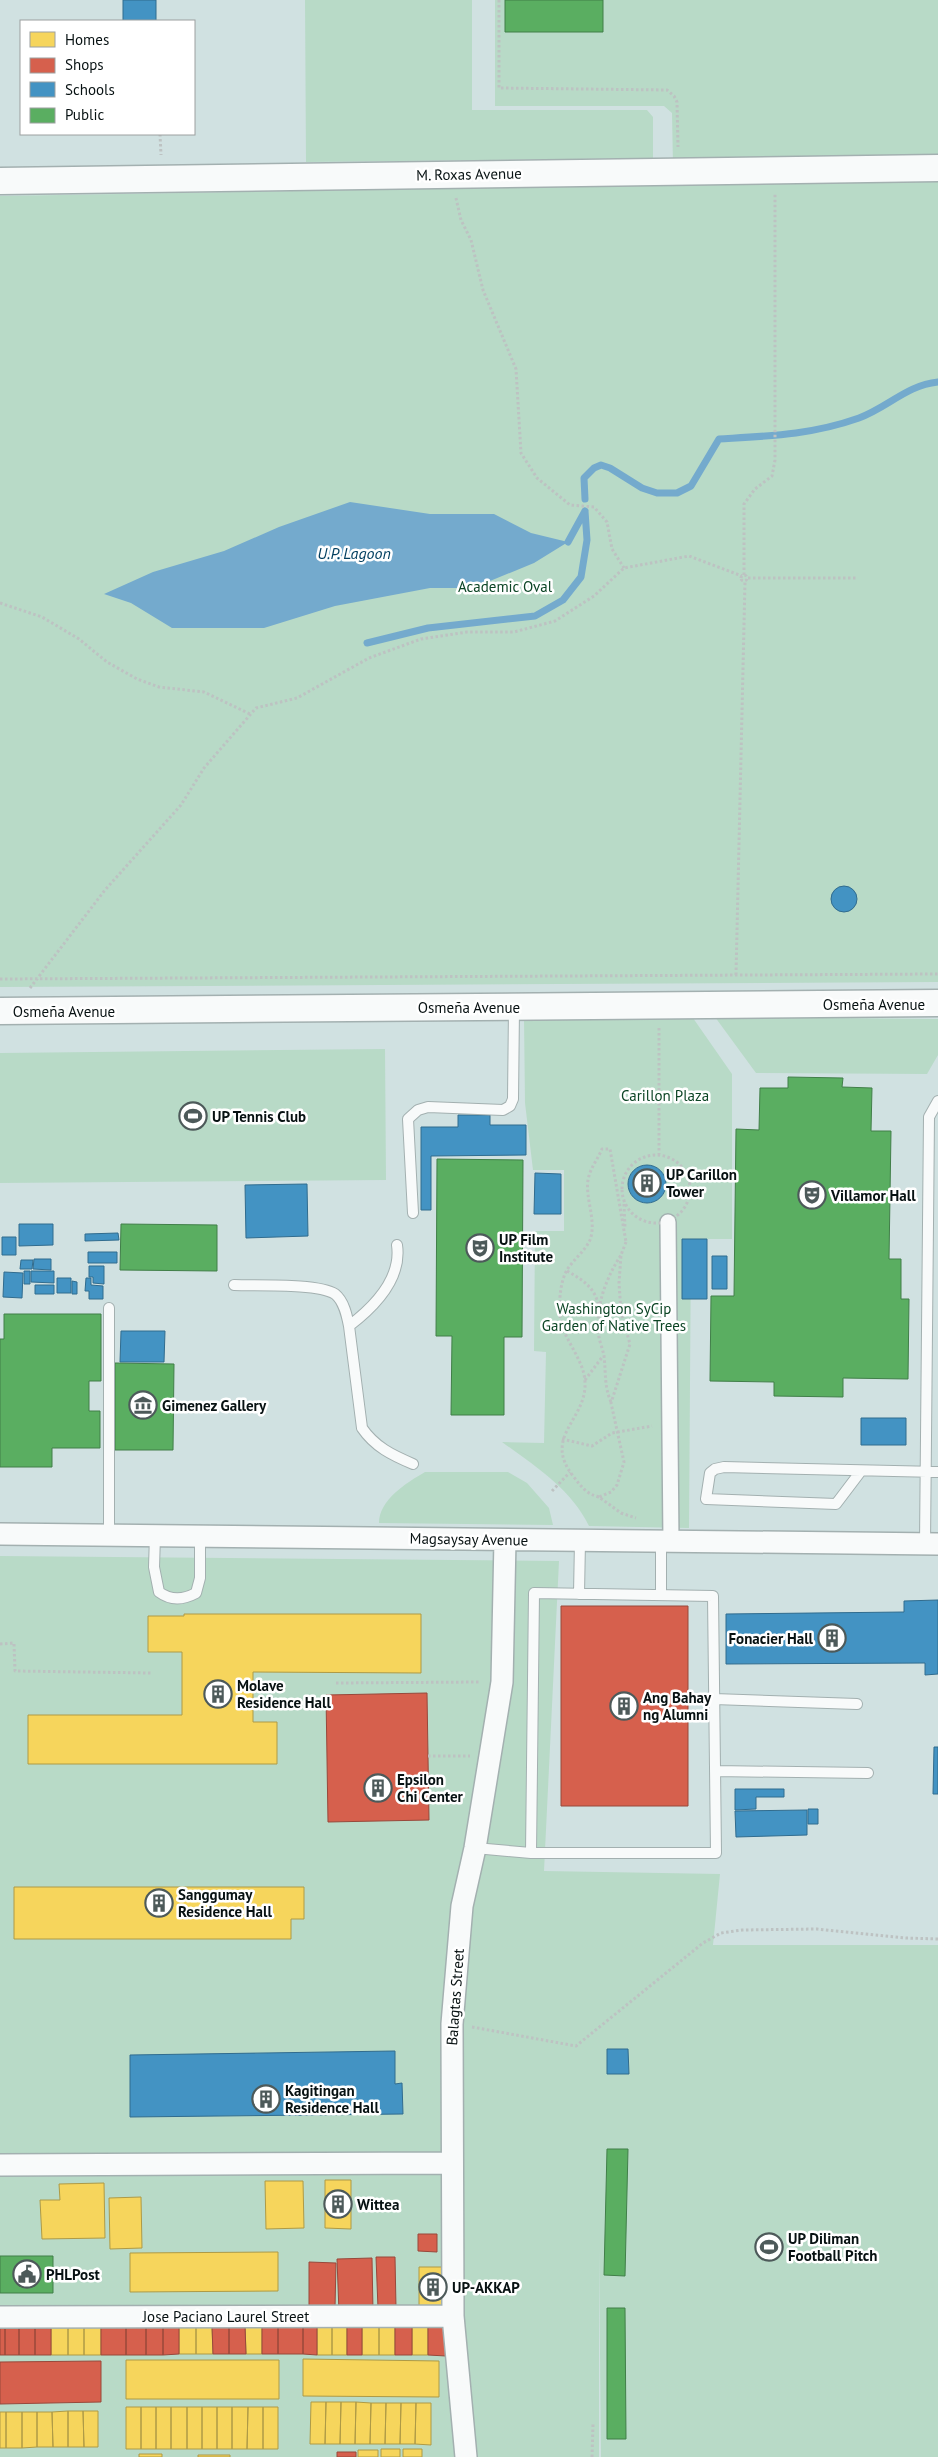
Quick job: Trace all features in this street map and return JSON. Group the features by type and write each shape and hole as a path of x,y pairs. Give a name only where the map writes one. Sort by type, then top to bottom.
{"street":[{"name":"M. Roxas Avenue","path":"0,181 938,168"},
{"name":"Osmeña Avenue","path":"6,1011 938,1003"},
{"path":"667,1537 670,1427 668,1222"},
{"name":"Magsaysay Avenue","path":"0,1534 580,1541 667,1537 931,1544"},
{"name":"Balagtas Street","path":"466,2457 453,2316 452,2024 462,1906 475,1848 502,1682 505,1540"},
{"path":"0,2165 451,2163"},
{"name":"Jose Paciano Laurel Street","path":"0,2317 453,2316"}],"lane":[{"path":"413,1213 408,1119 428,1107 503,1110 510,1106 513,1099 514,1007"},
{"path":"931,1544 926,1472 929,1117 938,1101"},
{"path":"349,1326 368,1311 386,1287 398,1262 397,1245"},
{"path":"234,1286 317,1288 335,1295 345,1309 349,1326 362,1428 370,1440 386,1451 413,1464"},
{"path":"108,1535 109,1308"},
{"path":"861,1470 836,1504 706,1499 710,1473 715,1469 724,1467 861,1470 926,1472 938,1472"},
{"path":"156,1536 154,1567 159,1592 167,1598 185,1598 196,1593 200,1578 200,1536"},
{"path":"661,1595 667,1537"},
{"path":"579,1594 580,1541"},
{"path":"475,1848 531,1853 716,1853 713,1596 534,1593 531,1853"},
{"path":"714,1699 858,1704"},
{"path":"715,1771 868,1773"}],"path":[{"path":"499,0 499,88 667,90 674,96 677,102 678,147"},
{"path":"736,975 745,578 744,504 755,489 772,476 775,448 775,192"},
{"path":"456,198 461,220 471,240 483,290 516,369 521,453 537,478 570,505 594,507 607,522 612,549 624,568"},
{"path":"6,1011 37,978 105,890 181,805 204,768 250,714 264,706 297,698 369,658 421,639 467,632 514,632 555,621 594,596 624,568 689,556 745,578 856,578"},
{"path":"0,603 42,617 79,639 107,662 137,679 159,687 204,692 250,714"},
{"path":"0,978 938,974"},
{"path":"659,1006 659,1154"},
{"path":"585,1380 564,1333 560,1316 562,1284 567,1271 590,1241 592,1227 588,1181 591,1170 602,1149 610,1149 626,1242"},
{"path":"599,1497 611,1492 621,1474 624,1462 611,1403 606,1390 604,1355 599,1336 600,1310 604,1286 626,1242 621,1183 631,1165 639,1158 659,1154 670,1157 680,1164 686,1172 690,1183 687,1205 680,1214 668,1222 649,1223 639,1219 624,1204"},
{"path":"611,1403 630,1344 621,1312 619,1283 621,1254"},
{"path":"567,1271 581,1279 592,1289 597,1296 600,1310"},
{"path":"604,1355 585,1380 581,1400 562,1439 561,1452 570,1472 588,1494 599,1497 621,1513 667,1537"},
{"path":"562,1439 592,1446 616,1432 643,1426 670,1427"},
{"path":"552,1491 570,1472"},
{"path":"0,1644 14,1643 15,1671 151,1673"},
{"path":"336,1683 502,1682"},
{"path":"428,1756 490,1756"},
{"path":"452,2024 576,2046 703,1942 721,1933 742,1930 817,1929 906,1938 938,1939"},
{"path":"592,2457 593,2424"}],"green space":[{"path":"305,0 472,0 472,110 647,110 653,117 653,158 306,162"},
{"path":"495,0 938,0 938,163 673,166 672,113 664,106 495,106"},
{"name":"Academic Oval","path":"938,180 938,982 0,987 0,196"},
{"path":"715,1017 938,1019 938,1055 927,1074 756,1073"},
{"path":"524,1018 693,1018 732,1074 732,1239 691,1239 689,1528 589,1526 562,1489 539,1469 502,1442 544,1443 546,1352 534,1351 535,1231 564,1231 564,1170 533,1170 525,1103"},
{"name":"UP Tennis Club","path":"385,1049 386,1180 0,1183 0,1053"},
{"path":"425,1472 508,1472 527,1483 549,1508 553,1525 379,1523 384,1507 395,1493"},
{"path":"0,1556 559,1561 544,1871 720,1874 713,1945 938,1945 938,2457 601,2457 599,2249 599,2457 0,2457"}],"water":[{"name":"U.P. Lagoon","path":"350,502 430,514 494,514 531,533 568,542 534,563 473,588 430,588 335,606 264,628 172,628 131,603 104,594 153,572 224,551 279,527"}],"building: Homes":[{"name":"Molave Residence Hall","path":"184,1614 421,1614 421,1673 253,1672 253,1722 277,1722 277,1764 28,1764 28,1715 182,1715 182,1652 148,1652 148,1616 184,1616"},
{"name":"Sanggumay Residence Hall","path":"14,1887 304,1887 304,1919 291,1919 291,1939 14,1939"},
{"name":"Wittea","path":"325,2180 351,2180 351,2229 325,2228"},
{"path":"265,2181 303,2181 304,2228 266,2229"},
{"path":"104,2183 105,2238 42,2239 40,2200 60,2200 59,2184"},
{"path":"141,2197 142,2248 110,2249 109,2198"},
{"path":"278,2252 278,2291 130,2292 130,2253"},
{"name":"UP-AKKAP","path":"419,2267 446,2267 446,2308 419,2307"},
{"path":"51,2326 68,2326 68,2355 51,2355"},
{"path":"68,2326 84,2326 84,2355 68,2355"},
{"path":"84,2326 101,2326 101,2355 84,2355"},
{"path":"179,2326 196,2326 196,2354 179,2354"},
{"path":"196,2326 212,2326 213,2354 196,2354"},
{"path":"245,2326 262,2326 262,2354 246,2354"},
{"path":"317,2326 332,2326 332,2355 317,2355"},
{"path":"332,2326 347,2326 347,2355 332,2355"},
{"path":"362,2326 379,2326 379,2355 362,2355"},
{"path":"379,2326 395,2326 395,2355 379,2355"},
{"path":"412,2326 428,2326 428,2355 412,2355"},
{"path":"303,2359 439,2361 439,2397 303,2396"},
{"path":"126,2360 279,2360 279,2399 126,2399"},
{"path":"311,2402 326,2402 325,2444 310,2444"},
{"path":"326,2402 341,2402 340,2444 325,2444"},
{"path":"341,2402 356,2402 355,2444 340,2444"},
{"path":"356,2402 371,2403 370,2444 355,2444"},
{"path":"371,2403 386,2403 385,2444 370,2444"},
{"path":"386,2403 401,2403 400,2444 385,2444"},
{"path":"401,2403 416,2403 415,2444 400,2444"},
{"path":"416,2403 431,2403 431,2445 415,2444"},
{"path":"126,2407 141,2407 141,2449 126,2449"},
{"path":"141,2407 156,2407 156,2449 141,2449"},
{"path":"156,2407 171,2407 171,2449 156,2449"},
{"path":"171,2407 187,2407 187,2449 171,2449"},
{"path":"187,2407 202,2407 202,2449 187,2449"},
{"path":"202,2407 217,2407 217,2449 202,2449"},
{"path":"217,2407 232,2407 232,2449 217,2449"},
{"path":"232,2407 248,2407 247,2449 232,2449"},
{"path":"248,2407 263,2407 263,2449 247,2449"},
{"path":"263,2407 278,2407 278,2449 263,2449"},
{"path":"68,2411 68,2447 53,2447 52,2412"},
{"path":"68,2411 83,2411 84,2447 68,2447"},
{"path":"83,2411 98,2411 98,2447 84,2447"},
{"path":"0,2412 6,2412 6,2448 0,2448"},
{"path":"6,2412 22,2412 22,2448 6,2448"},
{"path":"22,2412 37,2412 37,2447 22,2448"},
{"path":"37,2412 52,2412 53,2447 37,2447"},
{"path":"381,2449 400,2449 400,2457 381,2457"},
{"path":"403,2449 422,2449 422,2457 403,2457"},
{"path":"358,2450 378,2450 378,2457 358,2457"},
{"path":"139,2454 162,2454 162,2457 139,2457"},
{"path":"198,2455 230,2455 230,2457 198,2457"}],"building: Shops":[{"name":"Ang Bahay ng Alumni","path":"561,1606 688,1606 688,1806 561,1806"},
{"name":"Epsilon Chi Center","path":"427,1693 429,1820 328,1822 326,1695"},
{"path":"418,2234 437,2234 437,2252 418,2251"},
{"path":"376,2257 395,2257 396,2308 378,2308"},
{"path":"372,2258 373,2311 339,2312 337,2259"},
{"path":"309,2262 336,2263 335,2308 309,2307"},
{"path":"0,2326 5,2327 5,2355 0,2355"},
{"path":"19,2326 35,2326 35,2355 19,2355"},
{"path":"19,2326 19,2355 5,2355 5,2327"},
{"path":"35,2326 51,2326 51,2355 35,2355"},
{"path":"101,2326 126,2326 126,2355 101,2355"},
{"path":"126,2326 146,2326 146,2355 126,2355"},
{"path":"146,2326 163,2326 163,2355 146,2355"},
{"path":"163,2326 179,2326 179,2354 163,2355"},
{"path":"212,2326 229,2326 229,2354 213,2354"},
{"path":"229,2326 245,2326 246,2354 229,2354"},
{"path":"262,2326 278,2326 278,2354 262,2354"},
{"path":"278,2326 303,2326 303,2354 278,2354"},
{"path":"303,2326 317,2326 317,2355 303,2354"},
{"path":"347,2326 362,2326 362,2355 347,2355"},
{"path":"395,2326 412,2326 412,2355 395,2355"},
{"path":"428,2326 446,2326 446,2356 428,2355"},
{"path":"101,2361 101,2402 0,2404 0,2362"},
{"path":"337,2452 356,2452 356,2457 337,2457"}],"building: Schools":[{"path":"123,0 156,0 156,20 123,20"},
{"path":"844,886 853,890 857,899 853,908 844,912 835,908 831,899 835,890"},
{"path":"458,1115 490,1115 490,1125 526,1125 526,1155 431,1156 431,1210 421,1210 421,1127 458,1127"},
{"name":"UP Carillon Tower","path":"647,1165 661,1170 666,1184 661,1198 647,1203 633,1198 628,1184 633,1170"},
{"path":"535,1173 561,1174 561,1214 534,1214"},
{"path":"307,1184 308,1236 246,1238 245,1185"},
{"path":"19,1224 53,1224 53,1245 19,1246"},
{"path":"118,1233 119,1240 85,1241 85,1234"},
{"path":"2,1237 16,1237 16,1255 2,1255"},
{"path":"682,1239 707,1239 707,1299 682,1299"},
{"path":"88,1252 117,1252 117,1263 88,1263"},
{"path":"712,1256 727,1256 727,1289 712,1289"},
{"path":"34,1259 51,1259 51,1270 33,1269"},
{"path":"21,1260 33,1260 32,1269 20,1269"},
{"path":"89,1266 104,1266 104,1284 93,1283 93,1277 89,1277"},
{"path":"24,1271 30,1271 30,1284 24,1284"},
{"path":"31,1271 54,1271 54,1283 31,1282"},
{"path":"4,1272 23,1273 22,1298 3,1297"},
{"path":"57,1278 71,1278 71,1293 57,1293"},
{"path":"86,1278 91,1278 91,1285 103,1286 103,1299 89,1299 89,1291 85,1291"},
{"path":"72,1281 77,1282 77,1294 72,1294"},
{"path":"35,1285 54,1285 54,1294 35,1294"},
{"path":"121,1331 165,1331 164,1362 120,1362"},
{"path":"861,1418 906,1418 906,1445 861,1445"},
{"name":"Fonacier Hall","path":"938,1600 938,1674 925,1675 925,1663 726,1664 726,1614 904,1612 904,1601"},
{"path":"934,1747 938,1747 938,1794 933,1794"},
{"path":"735,1789 784,1789 784,1797 756,1797 756,1809 735,1810"},
{"path":"808,1809 818,1809 818,1824 808,1824"},
{"path":"807,1810 807,1835 736,1837 735,1811"},
{"path":"607,2049 628,2049 629,2074 607,2074"},
{"name":"Kagitingan Residence Hall","path":"395,2051 395,2084 402,2083 403,2114 130,2117 130,2055"}],"building: Public":[{"path":"505,0 603,0 603,32 505,32"},
{"name":"Villamor Hall","path":"788,1077 843,1078 842,1087 872,1088 871,1131 891,1131 889,1259 901,1259 901,1299 909,1299 908,1379 843,1378 843,1397 774,1396 774,1382 710,1381 711,1296 734,1296 736,1129 759,1130 760,1088 788,1088"},
{"name":"UP Film Institute","path":"437,1159 523,1160 522,1337 504,1337 504,1415 451,1415 452,1336 436,1336"},
{"path":"121,1224 217,1225 217,1271 120,1270"},
{"path":"4,1314 101,1314 101,1381 89,1381 89,1411 100,1411 100,1448 52,1448 52,1467 0,1467 0,1339 4,1339"},
{"path":"115,1363 174,1364 173,1450 115,1450"},
{"path":"607,2149 628,2149 625,2276 604,2275"},
{"name":"PHLPost","path":"0,2256 53,2256 53,2293 0,2293"},
{"path":"607,2308 625,2308 626,2439 607,2439"}],"waterway":[{"path":"585,499 584,478 594,468 601,465 610,468 642,488 657,493 677,493 691,486 719,439 790,434 841,424 869,414 917,387 938,382"},
{"path":"568,542 585,511"},
{"path":"367,643 428,628 535,616 563,600 581,577 587,540 585,511"}],"place":[{"name":"UP Tennis Club","path":"193,1116"},
{"name":"UP Carillon Tower","path":"647,1183"},
{"name":"Villamor Hall","path":"812,1195"},
{"name":"UP Film Institute","path":"480,1248"},
{"name":"Gimenez Gallery","path":"143,1405"},
{"name":"Fonacier Hall","path":"832,1638"},
{"name":"Molave Residence Hall","path":"218,1694"},
{"name":"Ang Bahay ng Alumni","path":"624,1706"},
{"name":"Epsilon Chi Center","path":"378,1788"},
{"name":"Sanggumay Residence Hall","path":"159,1903"},
{"name":"Kagitingan Residence Hall","path":"266,2099"},
{"name":"Wittea","path":"338,2204"},
{"name":"UP Diliman Football Pitch","path":"769,2247"},
{"name":"PHLPost","path":"27,2274"},
{"name":"UP-AKKAP","path":"433,2287"}],"park label":[{"name":"Carillon Plaza","path":"665,1095"},
{"name":"Washington SyCip Garden of Native Trees","path":"614,1316"}]}
